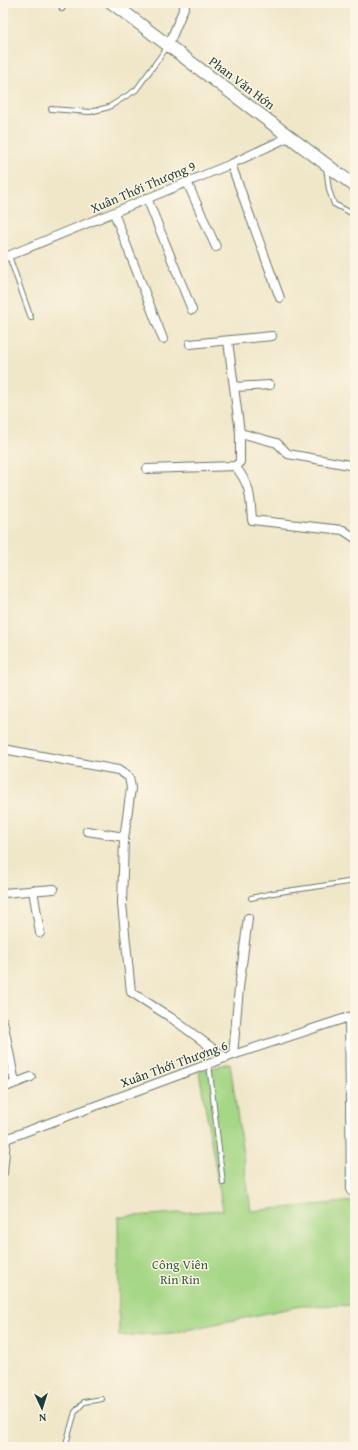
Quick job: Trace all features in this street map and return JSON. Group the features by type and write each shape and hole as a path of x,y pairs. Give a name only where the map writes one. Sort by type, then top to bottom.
{"main road":[{"name":"Phan Văn Hớn","path":"119,5 355,186"}],"street":[{"path":"169,44 186,3"},
{"name":"Xuân Thới Thượng 9","path":"6,257 231,164 291,136"},
{"path":"231,164 280,298"},
{"path":"187,182 216,247"},
{"path":"147,198 192,310"},
{"path":"114,213 163,339"},
{"path":"190,344 272,336"},
{"path":"147,469 235,466 240,462 240,433 228,341"},
{"path":"234,387 270,385"},
{"path":"240,433 277,443 288,454 355,466"},
{"path":"235,466 243,475 250,491 252,520 343,530 355,538"},
{"path":"3,749 118,770 129,777 131,788 124,836 122,904 131,992 230,1056 248,918"},
{"path":"87,831 124,836"},
{"path":"3,893 54,889"},
{"path":"33,890 40,933"},
{"path":"351,1191 352,1016"},
{"name":"Xuân Thới Thượng 6","path":"4,1139 230,1056 352,1016"},
{"path":"3,1021 15,1083"},
{"path":"3,1088 31,1077"},
{"path":"3,1173 4,1139"}],"lane":[{"path":"62,9 66,3"},
{"path":"51,109 90,112 109,107 136,90 169,44"},
{"path":"325,163 329,190 334,204 355,215"},
{"path":"6,257 31,318"},
{"path":"251,898 273,893 355,881"},
{"path":"209,1064 223,1183"},
{"path":"65,1447 76,1412 84,1402 102,1399"}],"green space":[{"name":"Công Viên Rin Rin","path":"230,1063 251,1211 355,1201 355,1305 301,1306 172,1333 119,1336 118,1217 223,1210 199,1072"}]}
